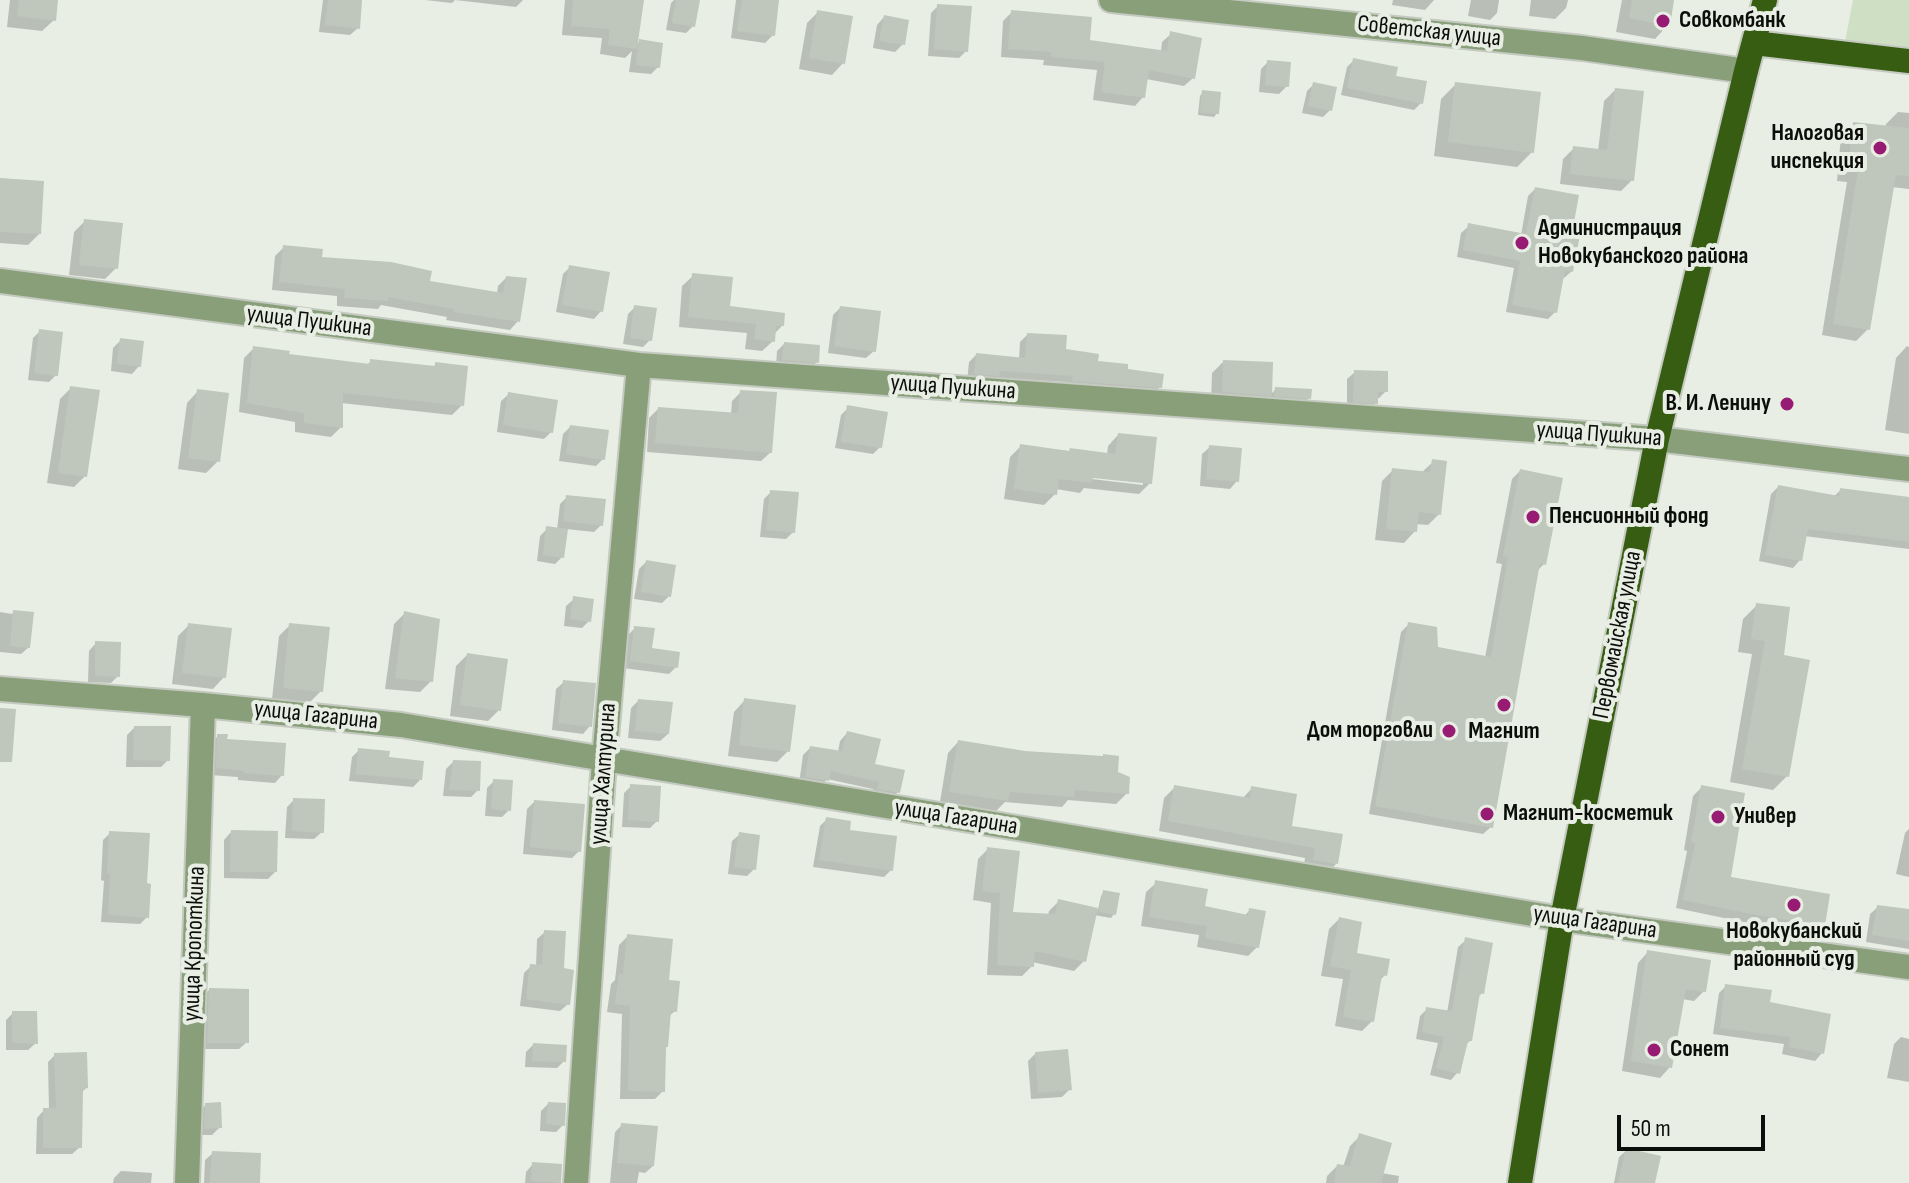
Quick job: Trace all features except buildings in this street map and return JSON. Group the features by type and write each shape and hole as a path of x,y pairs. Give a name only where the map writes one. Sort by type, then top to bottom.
{"main road":[{"name":"Первомайская улица","path":"1520,1183 1562,919 1657,439 1765,0"},
{"path":"1754,43 1909,61"}],"street":[{"name":"Советская улица","path":"1111,0 1582,48 1746,71"},
{"name":"улица Пушкина","path":"0,281 639,365 1657,439 1909,469"},
{"name":"улица Халтурина","path":"576,1183 604,760 639,365"},
{"name":"улица Гагарина","path":"0,689 401,725 1562,919 1909,967"},
{"name":"улица Кропоткина","path":"187,1183 203,705"}],"green space":[{"path":"1853,0 1909,0 1909,50 1845,42"}],"place":[{"name":"Совкомбанк","path":"1663,21"},
{"name":"Налоговая инспекция","path":"1880,148"},
{"name":"Администрация Новокубанского района","path":"1522,243"},
{"name":"В. И. Ленину","path":"1787,404"},
{"name":"Пенсионный фонд","path":"1533,517"},
{"name":"Магнит","path":"1504,705"},
{"name":"Дом торговли","path":"1449,731"},
{"name":"Магнит-косметик","path":"1487,814"},
{"name":"Универ","path":"1718,817"},
{"name":"Новокубанский районный суд","path":"1794,905"},
{"name":"Сонет","path":"1654,1050"}]}
